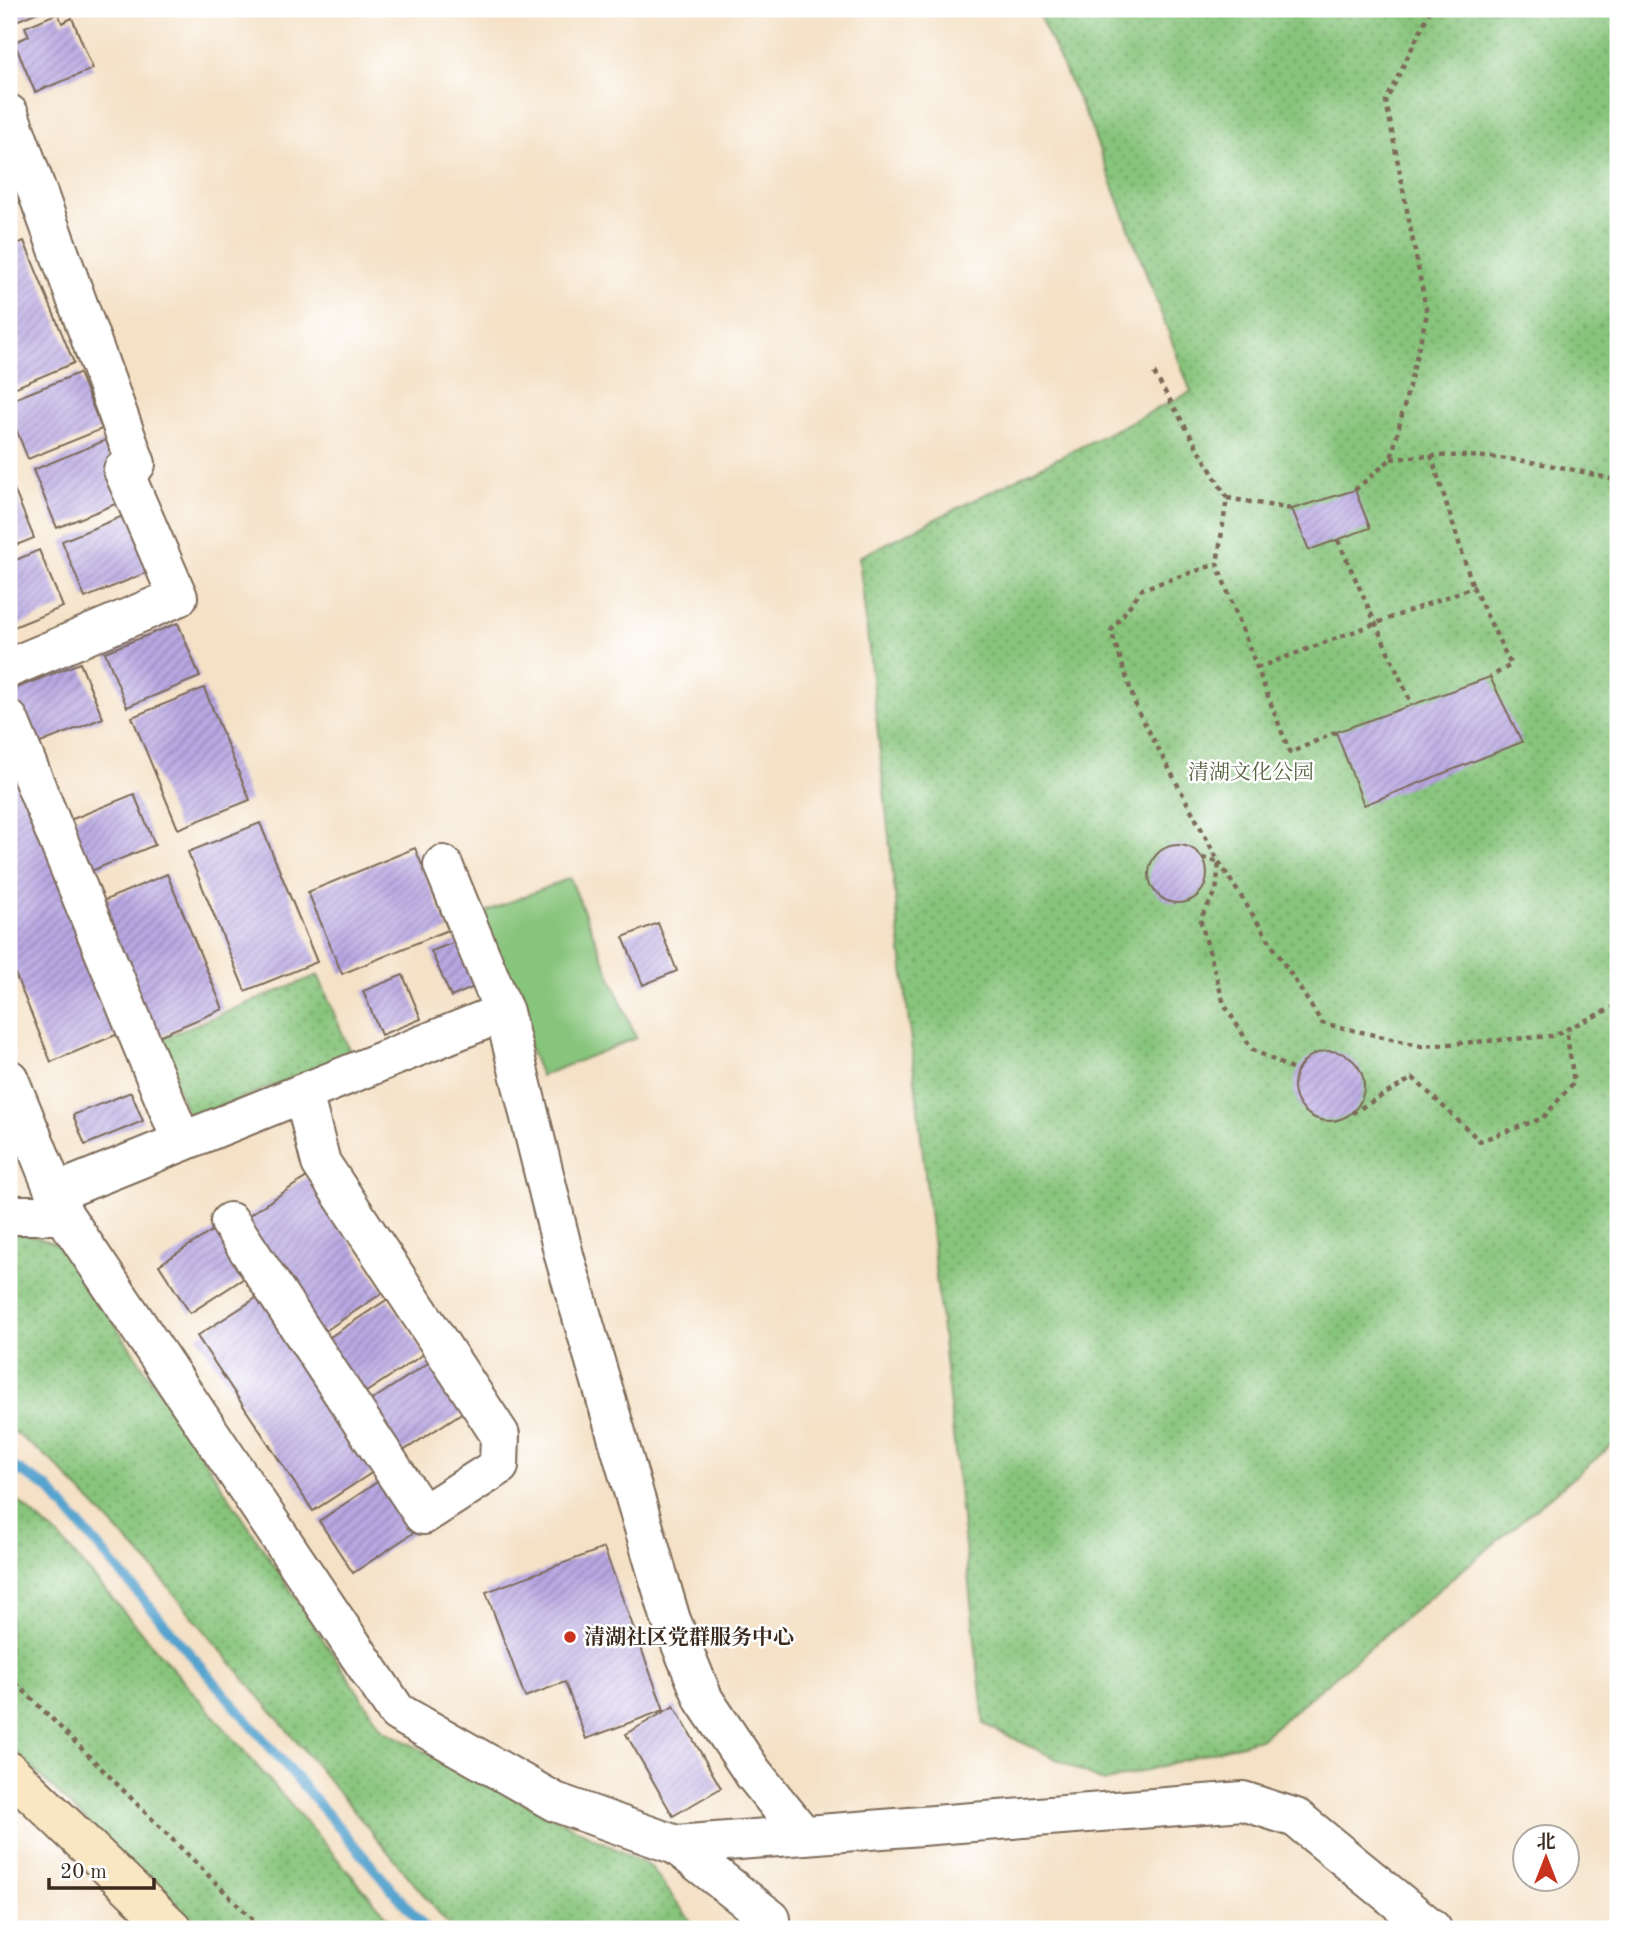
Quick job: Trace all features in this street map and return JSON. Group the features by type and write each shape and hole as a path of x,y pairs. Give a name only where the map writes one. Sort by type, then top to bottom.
{"street":[{"path":"9,668 178,597 123,470 136,464 11,123"},
{"path":"9,720 182,1142"},
{"path":"443,864 503,1012 565,1259 671,1620 704,1700 754,1773 803,1835"},
{"path":"9,1215 60,1204 182,1142 503,1012"},
{"path":"9,1079 60,1204 397,1712 555,1802 676,1845 771,1919"},
{"path":"230,1222 423,1515 499,1466 500,1435 321,1163 303,1093"},
{"path":"9,1771 173,1929"},
{"path":"676,1845 1242,1801 1296,1818 1432,1929"}],"path":[{"path":"1391,459 1427,314 1386,100 1431,9"},
{"path":"1611,9 1618,16"},
{"path":"1154,373 1227,498 1217,564 1290,753 1336,732"},
{"path":"1431,455 1473,587 1511,665 1490,677"},
{"path":"1355,490 1391,459 1431,455 1489,456 1571,468 1618,481"},
{"path":"1227,498 1292,509"},
{"path":"1338,540 1373,624 1412,705"},
{"path":"1217,564 1142,589 1111,631 1137,709 1219,862 1322,1023 1422,1046 1552,1036 1618,1005"},
{"path":"1257,668 1473,587"},
{"path":"1202,858 1219,862"},
{"path":"1219,862 1216,892 1200,919 1224,1004 1252,1049 1297,1072"},
{"path":"1352,1112 1413,1079 1480,1141 1543,1118 1574,1082 1566,1030"},
{"path":"9,1676 262,1929"}],"green space":[{"name":"清湖文化公园","path":"1036,9 1618,9 1618,1440 1260,1739 1104,1782 984,1724 859,557 1191,392 1090,125"},
{"path":"570,878 636,1038 541,1076 475,916"},
{"path":"318,975 351,1054 190,1119 157,1040"},
{"path":"9,1234 30,1235 63,1246 383,1730 651,1867 692,1923 713,1929 452,1929 151,1566 52,1461 9,1428"},
{"path":"9,1493 60,1538 398,1929 195,1929 9,1745"}],"building":[{"path":"9,9 45,9 9,24"},
{"path":"58,13 62,23 72,18 93,69 35,92 14,42 29,36 25,27"},
{"path":"9,204 17,224 9,227"},
{"path":"24,241 74,363 9,390 9,247"},
{"path":"79,373 102,429 28,459 9,411 9,401"},
{"path":"106,440 130,498 57,528 33,470"},
{"path":"9,477 34,538 9,548"},
{"path":"1355,490 1370,528 1309,550 1292,509"},
{"path":"135,511 158,568 85,598 62,541"},
{"path":"39,550 63,607 9,629 9,563"},
{"path":"178,623 200,677 127,707 105,652"},
{"path":"80,663 103,718 33,746 11,690"},
{"path":"1490,677 1522,742 1364,805 1336,732"},
{"path":"204,688 250,800 178,829 132,717"},
{"path":"15,768 123,1032 51,1062 9,959 9,771"},
{"path":"134,794 155,845 86,873 65,822"},
{"path":"260,823 317,962 245,991 188,852"},
{"path":"1178,845 1194,850 1202,858 1207,874 1202,890 1194,898 1178,903 1162,898 1154,890 1149,874 1154,858 1162,850"},
{"path":"415,848 448,930 342,974 308,892"},
{"path":"167,874 223,1009 154,1038 98,903"},
{"path":"658,923 677,971 643,985 623,937"},
{"path":"461,940 479,985 451,997 431,951"},
{"path":"403,975 421,1019 381,1035 363,991"},
{"path":"1329,1051 1354,1061 1364,1086 1354,1111 1329,1121 1304,1111 1294,1086 1304,1061"},
{"path":"131,1092 143,1121 85,1145 73,1115"},
{"path":"307,1177 384,1292 319,1335 243,1219"},
{"path":"218,1227 249,1275 190,1313 159,1265"},
{"path":"261,1295 376,1470 313,1511 197,1336"},
{"path":"388,1299 424,1354 360,1396 324,1341"},
{"path":"430,1362 463,1412 397,1455 364,1405"},
{"path":"382,1479 416,1531 353,1573 319,1521"},
{"name":"清湖社区党群服务中心","path":"604,1548 664,1710 586,1739 565,1682 525,1697 486,1592"},
{"path":"674,1706 721,1788 673,1816 626,1734"}],"waterway":[{"path":"9,1464 48,1488 426,1929"}],"place":[{"name":"清湖社区党群服务中心","path":"570,1637"}]}
